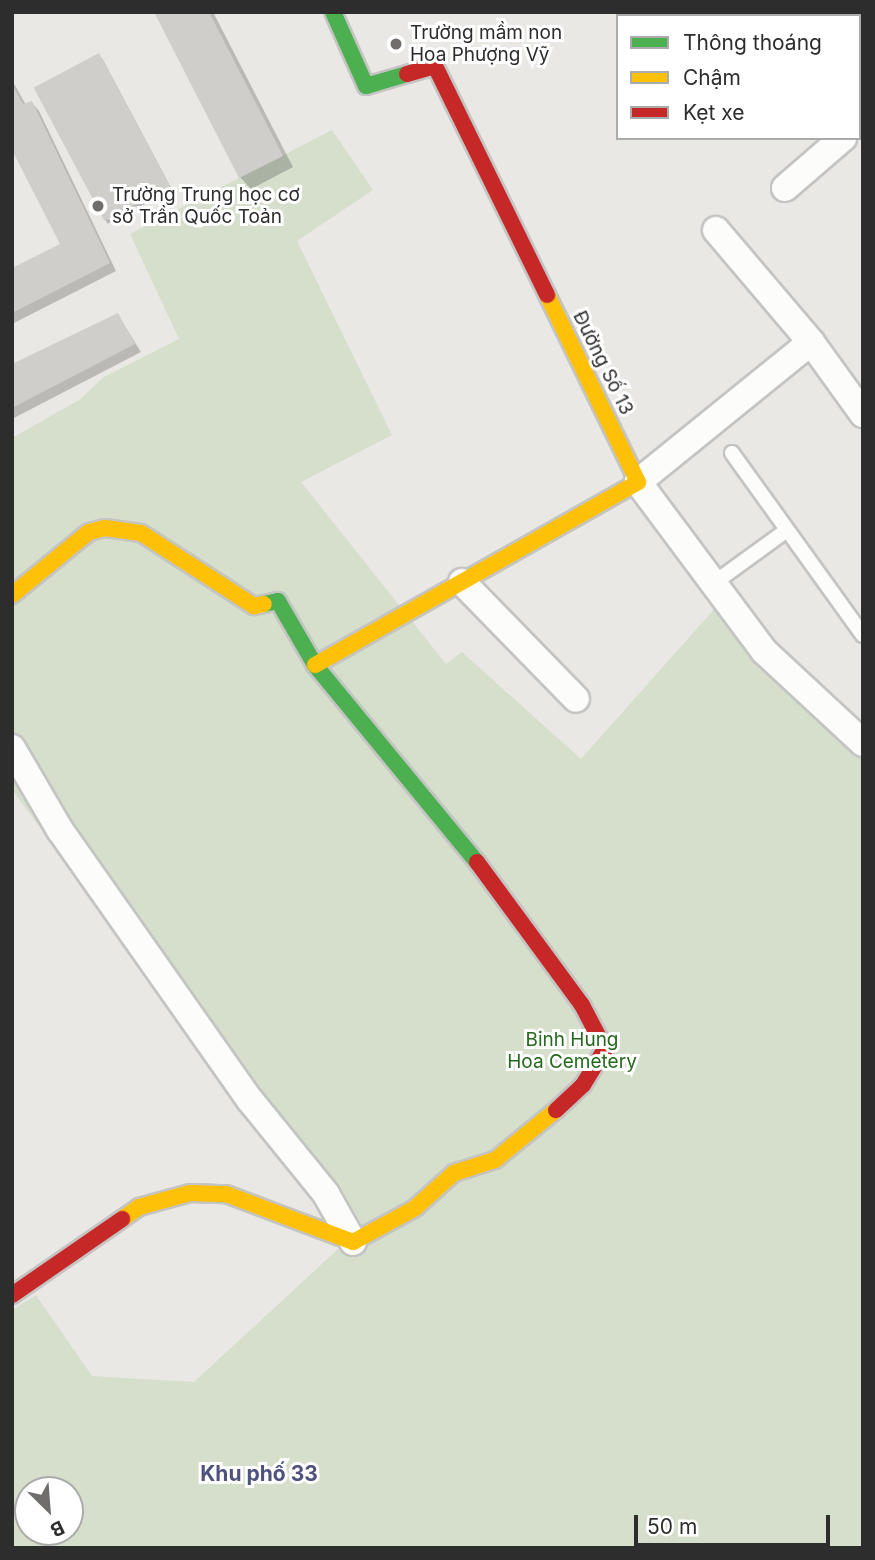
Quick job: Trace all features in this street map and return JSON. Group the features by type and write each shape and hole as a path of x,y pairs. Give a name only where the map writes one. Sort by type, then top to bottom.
{"street":[{"name":"Đường Số 13","path":"333,12 366,86 435,66 638,482"},
{"path":"785,188 841,140"},
{"path":"716,230 811,342 863,414"},
{"path":"315,665 638,482 811,342"},
{"path":"638,482 764,651 863,743"},
{"path":"12,595 89,533 128,529 254,606 278,601 315,665 490,878 582,1005 605,1049 583,1085 533,1131 495,1160 454,1173 415,1208 353,1242 226,1194 190,1193 139,1207 12,1294"},
{"path":"462,582 576,699"},
{"path":"12,748 60,830 250,1100 326,1194 353,1242"}],"lane":[{"path":"733,453 863,635"},
{"path":"713,583 787,530"}],"green space":[{"name":"Binh Hung Hoa Cemetery","path":"332,130 373,190 297,241 392,435 301,482 446,664 462,652 581,759 717,606 863,743 863,1548 12,1548 12,1310 36,1295 92,1376 194,1382 349,1239 12,790 12,438 79,400 104,377 179,339 130,234"}],"building":[{"path":"154,12 209,12 283,156 239,178"},
{"path":"99,53 170,186 105,221 34,88"},
{"path":"12,84 23,104 32,101 110,263 12,313 12,268 60,244 12,150"},
{"path":"118,313 135,344 12,408 12,364"}],"traffic: fast":[{"path":"333,12 366,86 407,74"},
{"path":"264,604 278,601 315,665 477,862"}],"traffic: slow":[{"path":"315,665 638,482 547,295"},
{"path":"12,595 89,532 105,528 141,533 254,606 264,604"},
{"path":"122,1219 139,1207 190,1193 226,1194 353,1242 415,1208 454,1173 495,1160 556,1110"}],"traffic: jam":[{"path":"407,74 435,66 547,295"},
{"path":"477,862 582,1005 605,1049 583,1085 556,1110"},
{"path":"12,1295 122,1219"}],"place":[{"name":"Trường mầm non Hoa Phượng Vỹ","path":"396,44"},
{"name":"Trường Trung học cơ sở Trần Quốc Toản","path":"98,206"}],"district":[{"name":"Khu phố 33","path":"259,1474"}]}
